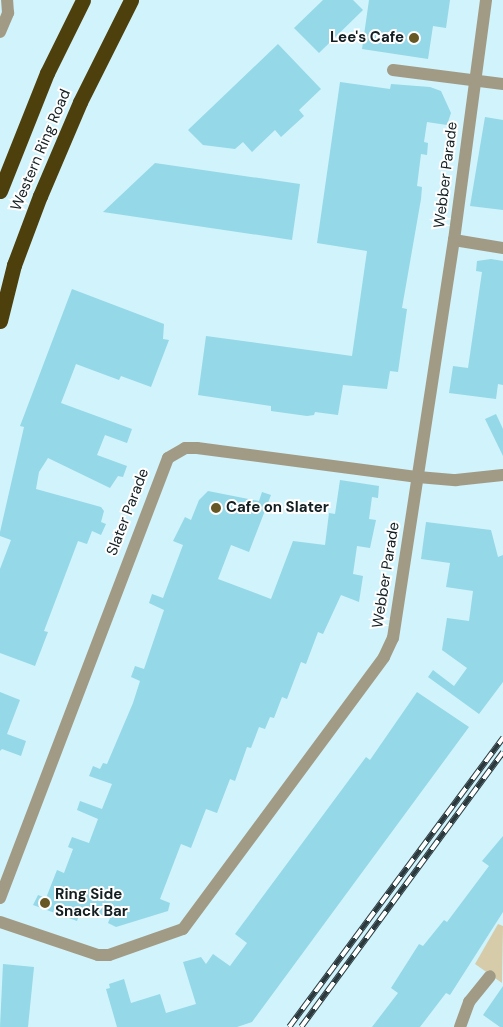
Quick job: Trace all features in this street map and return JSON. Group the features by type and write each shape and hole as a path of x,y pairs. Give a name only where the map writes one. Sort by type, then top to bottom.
{"highway":[{"name":"Western Ring Road","path":"0,190 47,73 83,0"},
{"name":"Western Ring Road","path":"0,321 14,265 40,196 80,102 131,0"}],"street":[{"path":"0,32 8,13 7,0"},
{"name":"Webber Parade","path":"0,922 98,955 109,955 183,929 384,657 393,638 418,477 454,240 473,80 486,0"},
{"path":"393,70 503,84"},
{"path":"454,240 503,248"},
{"name":"Slater Parade","path":"0,898 168,458 185,448 198,448 418,477 456,480 503,475"},
{"path":"460,1027 470,1002 490,976"}],"shaded area":[{"path":"498,924 503,926 502,983 475,964"}],"building":[{"path":"323,0 353,0 363,10 319,53 294,28"},
{"path":"369,0 450,0 446,28 433,26 428,59 362,49"},
{"path":"278,44 321,89 299,110 304,116 281,137 275,130 252,152 243,142 235,149 203,145 188,130"},
{"path":"340,82 390,89 391,84 430,87 441,91 451,113 447,125 427,122 424,142 428,143 427,155 421,154 417,186 422,187 421,199 402,308 407,309 398,372 390,371 387,389 343,385 338,415 315,412 314,415 307,416 271,411 271,406 198,395 206,336 352,356 367,251 317,243"},
{"path":"485,117 503,120 503,210 470,206"},
{"path":"155,163 300,184 292,240 103,212"},
{"path":"491,259 503,261 503,385 498,384 496,399 449,393 453,366 468,368 482,272 476,271 477,261"},
{"path":"72,289 164,324 163,339 169,340 151,387 121,376 119,380 76,364 61,403 132,429 127,443 105,435 97,455 127,466 123,477 118,476 110,488 48,458 39,472 36,489 101,507 104,511 101,522 106,524 101,535 92,531 87,544 78,541 44,631 48,632 35,666 0,653 0,569 11,540 0,536 0,532 24,427 20,426"},
{"path":"496,414 503,429 503,456 485,419"},
{"path":"340,480 379,486 378,498 372,497 369,519 376,520 370,548 357,546 353,574 363,576 359,602 341,595 323,634 318,632 306,664 301,662 287,699 282,697 274,718 270,717 265,729 259,727 251,748 247,747 235,781 230,779 217,813 206,809 191,848 181,844 160,899 170,903 168,911 116,927 108,923 110,918 82,908 77,921 33,905 38,895 46,898 57,870 64,873 73,849 68,847 72,837 89,843 98,819 77,810 80,801 102,809 112,784 89,776 93,766 100,769 103,763 107,764 133,703 140,681 131,677 135,666 144,669 164,610 149,603 152,594 163,598 183,545 173,541 185,517 191,520 199,500 208,491 259,501 262,492 271,495 249,552 231,545 218,579 271,599 293,541 325,545 329,513 335,514"},
{"path":"426,522 491,530 498,557 503,555 503,682 479,714 428,677 433,670 454,686 467,668 442,650 447,618 469,621 473,591 446,587 450,563 421,559"},
{"path":"0,692 20,700 7,734 26,741 21,756 2,749 0,751"},
{"path":"417,692 469,727 252,1022 237,1027 117,1027 106,989 110,988 109,984 124,979 131,1003 160,994 166,1013 196,1004 183,962 201,957 206,964 213,954 230,966 247,943 235,934 366,757 370,760"},
{"path":"503,836 503,912 450,995 446,993 420,1027 372,1027 398,993 391,988 419,944 423,946 444,920 447,922 489,866 482,861"},
{"path":"3,964 34,967 28,1027 0,1027"},
{"path":"503,986 503,1027 500,1027 483,1015"}],"railway":[{"path":"289,1027 503,738"},
{"path":"301,1027 503,752"}],"place":[{"name":"Lee's Cafe","path":"414,38"},
{"name":"Cafe on Slater","path":"216,508"},
{"name":"Ring Side Snack Bar","path":"45,903"}]}
